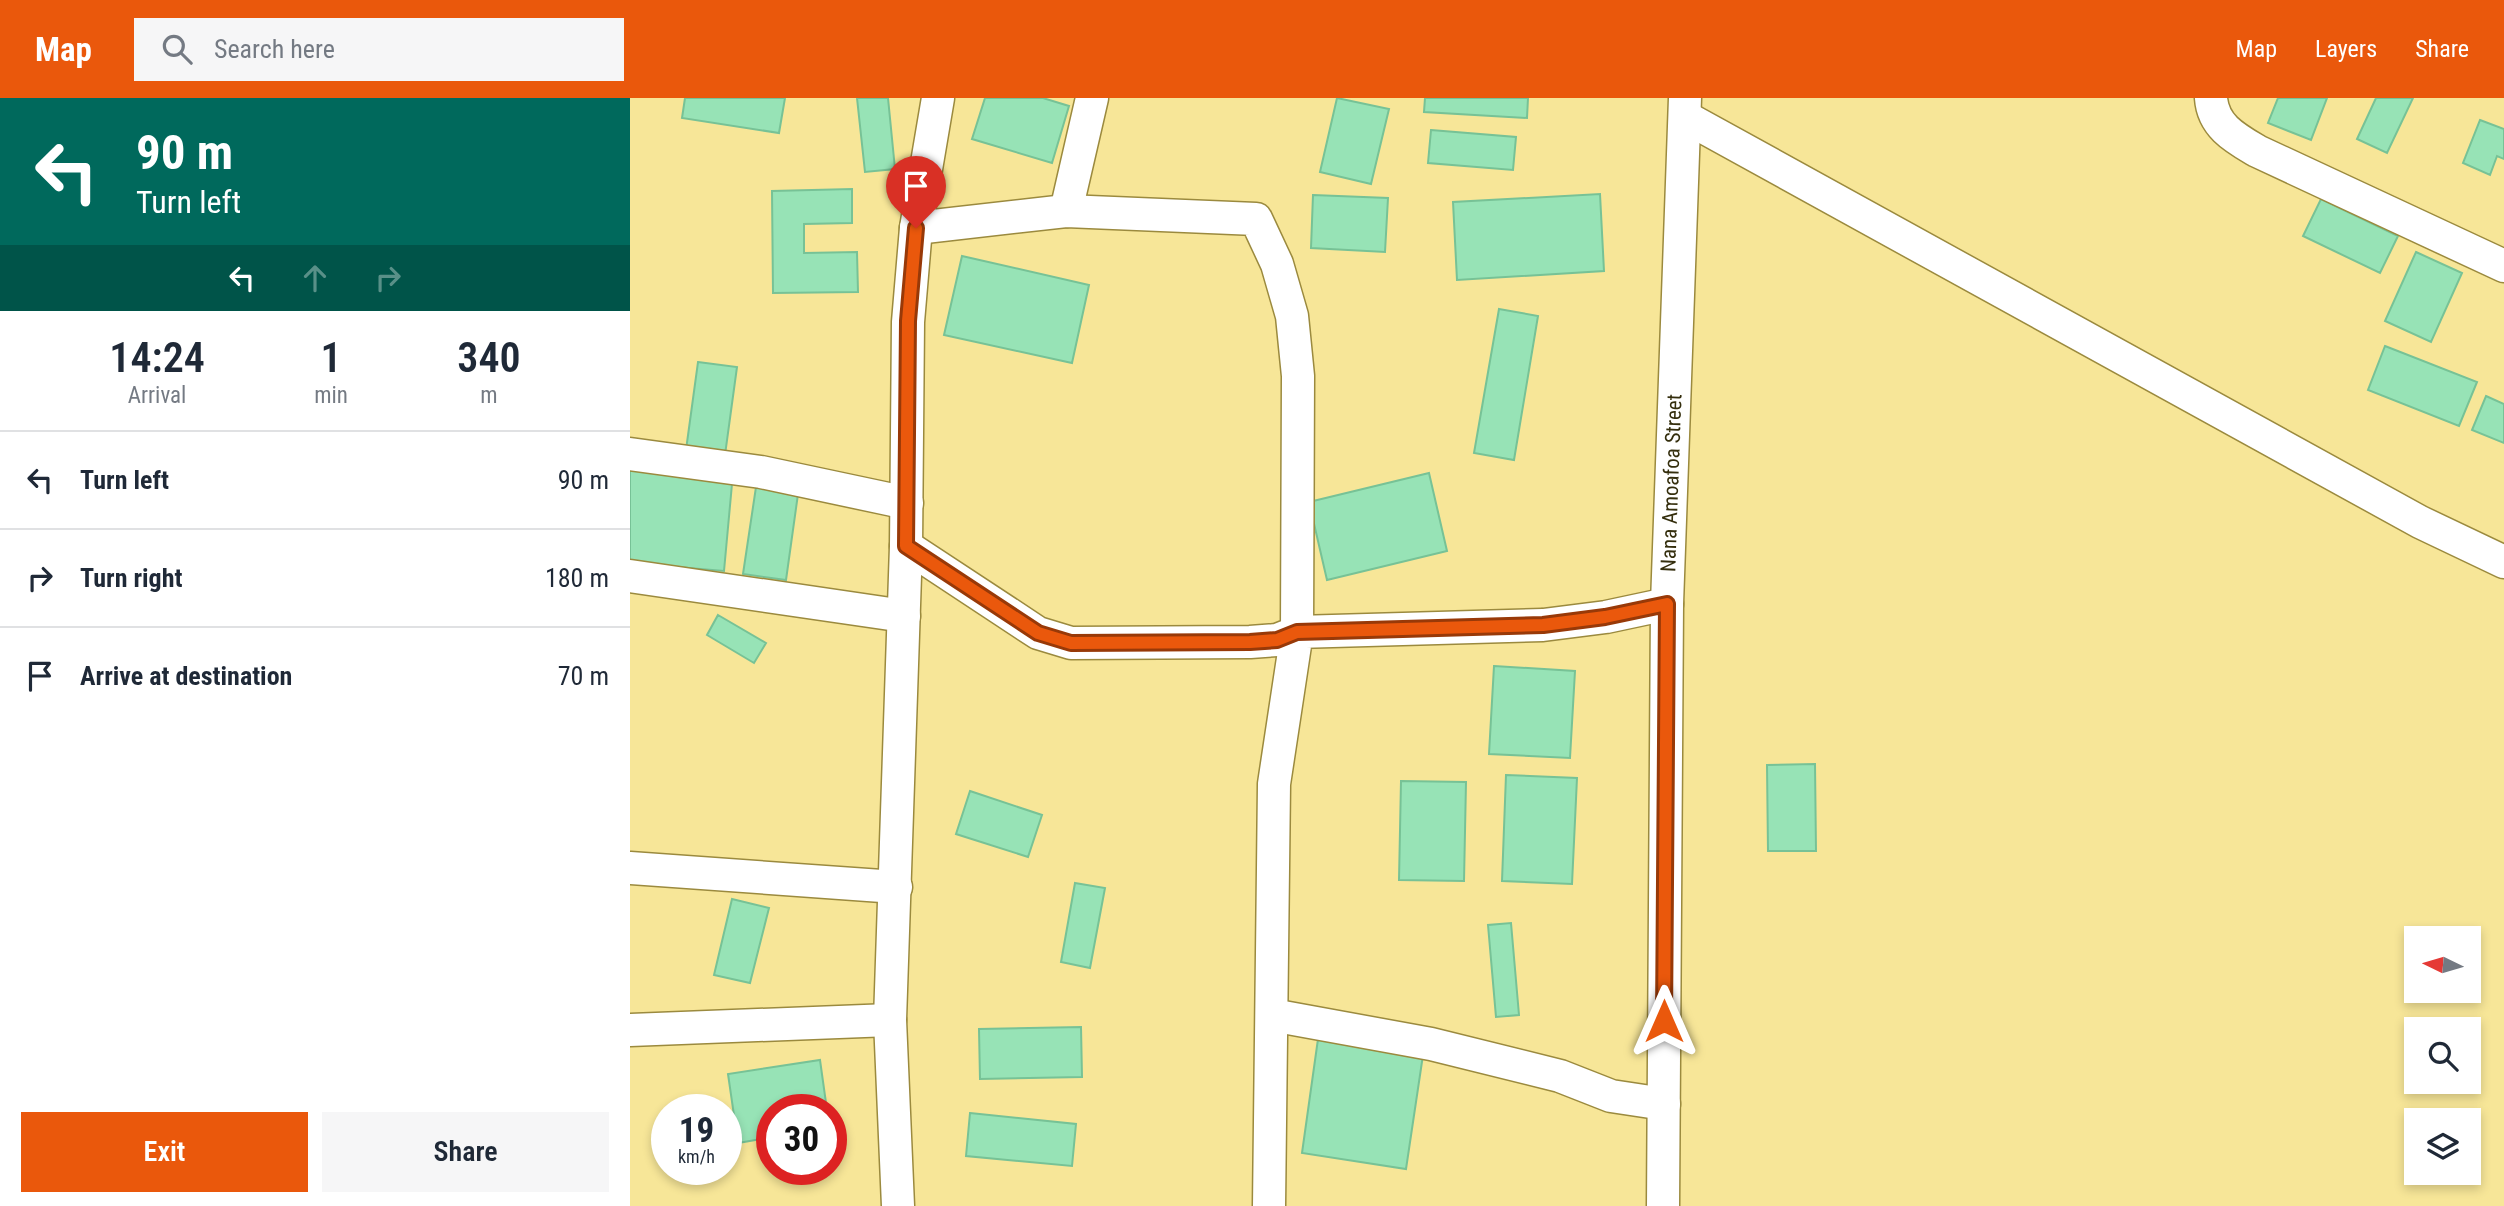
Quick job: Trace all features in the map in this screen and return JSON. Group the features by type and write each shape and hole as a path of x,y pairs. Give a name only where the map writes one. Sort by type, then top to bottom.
{"street":[{"path":"898,1206 890,1020 906,546 908,321 916,228 938,98"},
{"path":"1066,211 1092,98"},
{"path":"2211,98 2212,110 2226,132 2257,151 2504,266"},
{"path":"1685,108 2420,522 2504,562"},
{"name":"Nana Amoafoa Street","path":"1663,1206 1667,604 1685,108"},
{"path":"916,228 1066,211 1256,219 1277,264 1292,316 1298,376 1297,632 1274,784 1269,1206"},
{"path":"630,454 761,472 907,503"},
{"path":"906,546 1038,633 1071,643 1250,642 1277,640 1297,632 1543,625 1605,617 1667,604"},
{"path":"630,576 904,616"},
{"path":"630,868 896,887"},
{"path":"1272,1016 1431,1044 1560,1076 1611,1096 1664,1104"},
{"path":"630,1030 890,1020"}],"building":[{"path":"685,98 785,98 779,133 682,118"},
{"path":"857,98 888,98 895,169 865,172"},
{"path":"985,98 1043,98 1069,106 1052,163 972,139"},
{"path":"1337,98 1389,109 1371,184 1320,172"},
{"path":"1425,98 1528,98 1527,118 1424,112"},
{"path":"2278,98 2327,98 2311,140 2268,123"},
{"path":"2376,98 2413,98 2387,153 2357,139"},
{"path":"2480,120 2504,129 2504,159 2497,156 2490,175 2463,163"},
{"path":"1431,130 1516,137 1513,170 1428,163"},
{"path":"852,189 852,223 804,224 804,253 857,252 858,292 773,293 772,191"},
{"path":"1600,194 1604,271 1457,280 1453,202"},
{"path":"1313,195 1388,198 1385,252 1311,248"},
{"path":"2321,199 2398,236 2380,273 2303,236"},
{"path":"2416,252 2462,273 2431,342 2385,321"},
{"path":"962,256 1089,285 1072,363 944,335"},
{"path":"1499,309 1538,316 1514,460 1474,453"},
{"path":"2385,346 2477,382 2459,426 2368,390"},
{"path":"698,362 737,367 725,455 686,450"},
{"path":"2486,396 2504,404 2504,443 2472,430"},
{"path":"630,464 733,473 724,571 630,563"},
{"path":"1429,473 1447,551 1327,580 1309,502"},
{"path":"756,487 798,494 786,580 743,574"},
{"path":"718,615 766,643 754,663 707,635"},
{"path":"1494,666 1575,671 1570,758 1489,754"},
{"path":"1815,764 1816,851 1768,851 1767,765"},
{"path":"1506,775 1577,778 1572,884 1502,881"},
{"path":"1401,781 1466,782 1464,881 1399,880"},
{"path":"970,791 1042,815 1028,857 956,834"},
{"path":"1075,883 1105,888 1090,968 1061,962"},
{"path":"732,899 769,908 750,983 714,975"},
{"path":"1511,923 1519,1015 1496,1017 1488,925"},
{"path":"1081,1027 1082,1077 980,1079 979,1029"},
{"path":"1318,1039 1423,1055 1406,1169 1302,1153"},
{"path":"820,1060 825,1094 756,1094 756,1140 742,1142 742,1094 731,1094 728,1074"},
{"path":"970,1113 1076,1124 1072,1166 966,1156"}],"route":[{"path":"916,228 908,321 906,546 1038,633 1071,643 1250,642 1277,640 1297,632 1543,625 1605,617 1667,604 1664,1021"}]}
